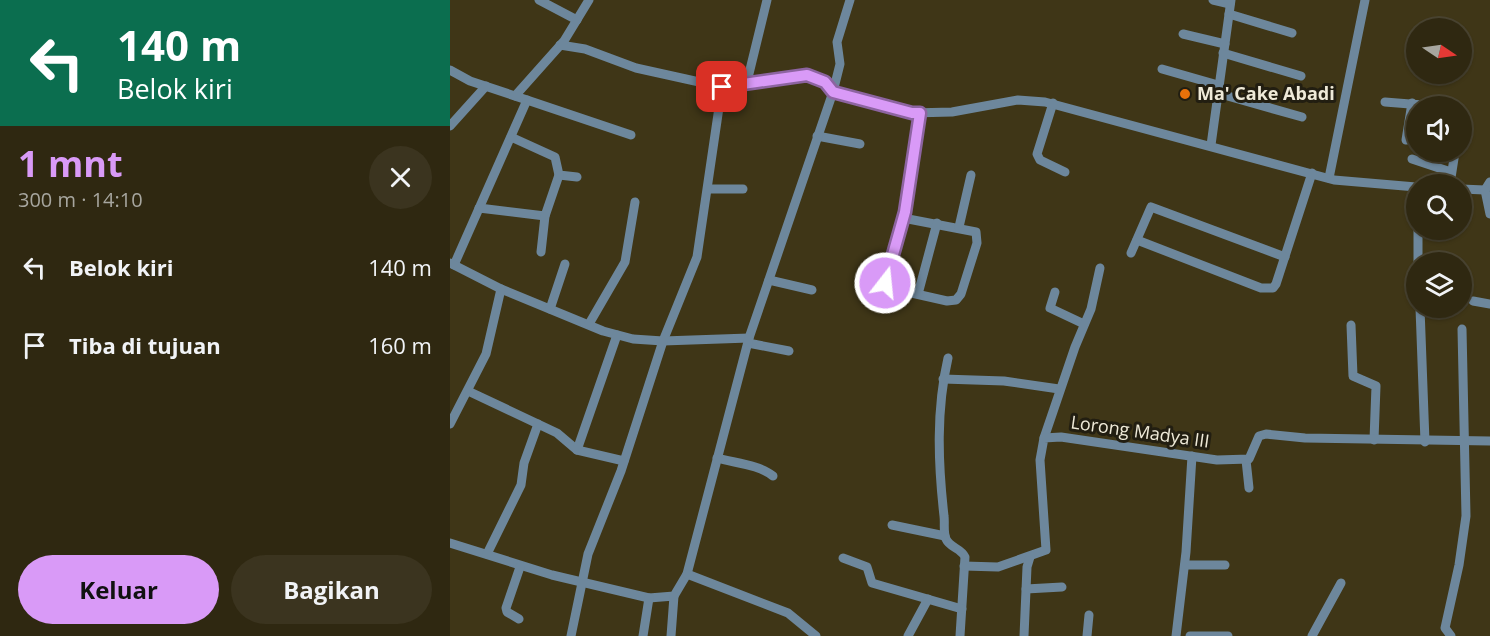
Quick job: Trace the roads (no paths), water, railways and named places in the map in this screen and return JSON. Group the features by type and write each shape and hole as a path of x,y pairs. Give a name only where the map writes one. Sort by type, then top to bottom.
{"street":[{"path":"539,0 577,20"},
{"path":"515,96 560,45 589,0"},
{"path":"746,86 767,0"},
{"path":"671,636 674,596 687,574 749,340 833,92 840,64 837,42 850,0"},
{"path":"1211,145 1217,89 1231,2 1213,0"},
{"path":"1329,178 1365,0"},
{"path":"1229,14 1292,33"},
{"path":"1183,34 1302,76"},
{"path":"560,45 585,50 636,68 722,87 746,86 807,75 825,82 833,92 912,113 952,112 1018,100 1053,103 1329,178 1406,186"},
{"path":"1162,69 1302,117"},
{"path":"450,70 486,86 631,135"},
{"path":"450,126 486,86"},
{"path":"571,636 588,554 624,461 663,341 697,257 722,87"},
{"path":"527,100 452,264 501,289 617,335 663,341 749,340 789,351"},
{"path":"1385,102 1406,103"},
{"path":"1053,103 1037,154 1040,160 1065,172"},
{"path":"903,218 975,230 978,235 961,294 956,300 947,301 885,287 903,218 920,113"},
{"path":"818,136 860,144"},
{"path":"511,137 555,157 559,175 544,216 541,252"},
{"path":"1421,162 1451,172 1453,162"},
{"path":"1137,240 1269,290 1276,284 1312,173"},
{"path":"559,175 577,177"},
{"path":"959,227 971,175"},
{"path":"1472,188 1487,186 1490,213"},
{"path":"708,189 743,189"},
{"path":"589,324 625,262 635,202"},
{"path":"1131,253 1151,207 1285,257"},
{"path":"479,208 544,216"},
{"path":"918,294 937,223"},
{"path":"550,309 565,264"},
{"path":"1044,438 1059,389 1099,283 1100,268"},
{"path":"769,280 812,290"},
{"path":"450,424 486,354 501,289"},
{"path":"1054,292 1050,308 1084,324"},
{"path":"1473,301 1490,304"},
{"path":"1420,318 1425,442"},
{"path":"1351,325 1352,372 1356,378 1376,386 1374,440"},
{"path":"1451,636 1445,628 1459,565 1466,516 1462,329"},
{"path":"577,450 617,335"},
{"path":"948,358 939,443 945,536 951,544 962,550 964,566 960,636"},
{"path":"944,379 1004,381 1059,389"},
{"path":"468,391 557,433 577,450 624,461"},
{"path":"487,554 521,485 524,463 538,424"},
{"path":"1249,488 1246,460 1259,436 1266,434 1425,442 1464,439 1490,441"},
{"name":"Lorong Madya III","path":"1030,557 1046,550 1040,460 1044,438 1061,437 1192,456 1246,460"},
{"path":"1176,636 1185,565 1192,456"},
{"path":"717,458 748,467 757,466 773,476"},
{"path":"892,525 945,536"},
{"path":"451,545 487,554 520,567 649,598 674,596"},
{"path":"964,566 998,567 1030,557 1024,636"},
{"path":"843,558 867,567 872,583 962,609"},
{"path":"1185,565 1225,565"},
{"path":"519,619 507,612 506,608 520,567"},
{"path":"687,574 792,616 816,636"},
{"path":"1312,636 1341,583"},
{"path":"1026,589 1062,587"},
{"path":"643,636 649,598"},
{"path":"908,636 928,598"},
{"path":"1087,636 1089,615"},
{"path":"1190,636 1228,636"}],"place":[{"name":"Ma' Cake Abadi","path":"1185,94"}]}
